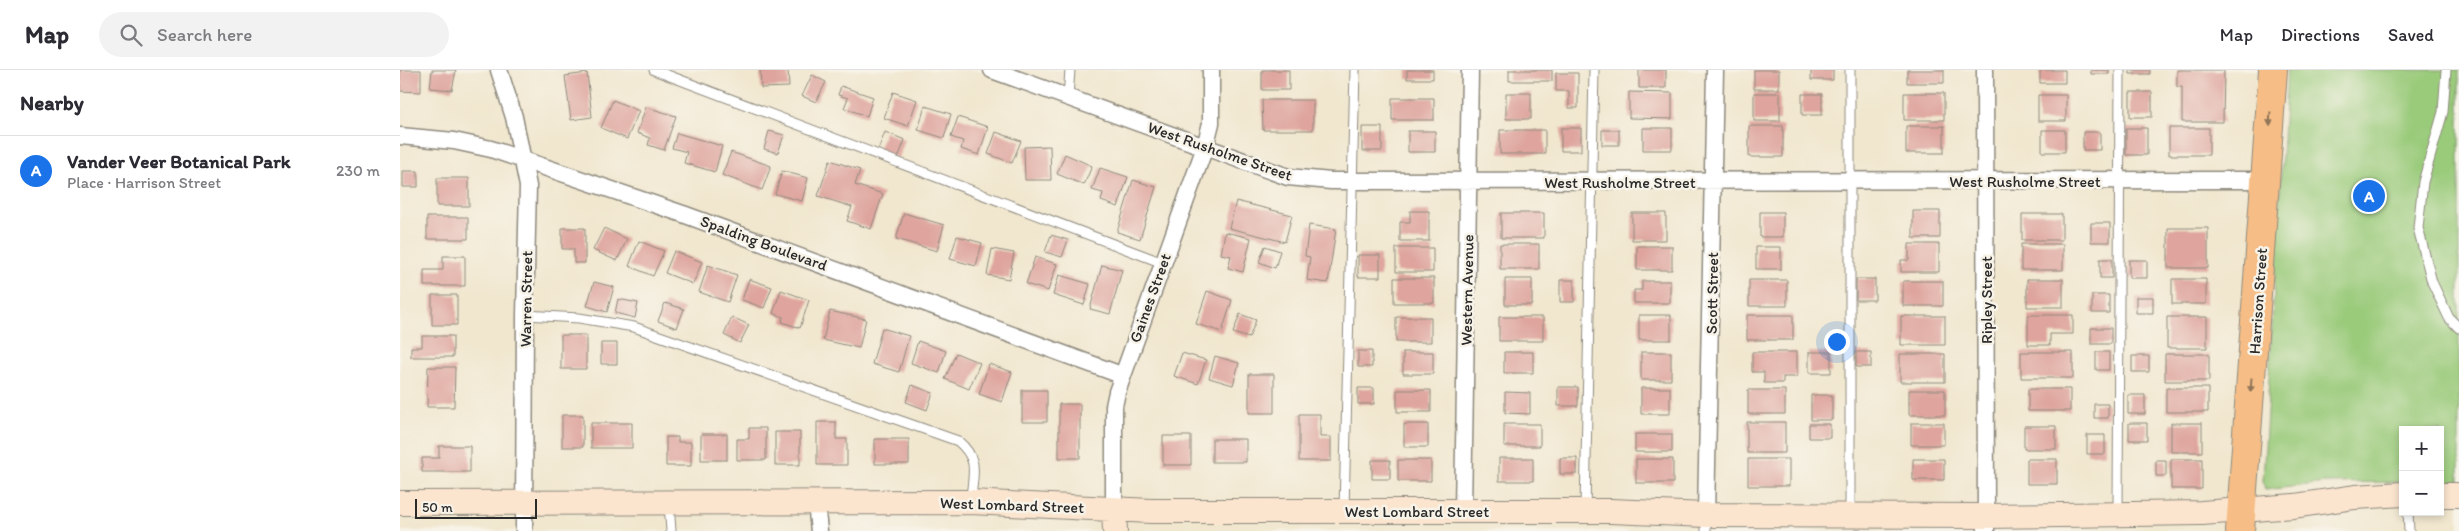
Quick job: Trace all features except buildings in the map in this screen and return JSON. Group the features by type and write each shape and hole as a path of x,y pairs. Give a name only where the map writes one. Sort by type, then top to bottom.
{"highway":[{"name":"Harrison Street","path":"2241,521 2267,180 2273,70"}],"street":[{"name":"Warren Street","path":"500,70 514,117 528,186 525,315 524,531"},
{"name":"West Rusholme Street","path":"992,70 1288,176 1353,181 1468,182 2267,180"},
{"name":"Gaines Street","path":"1114,520 1114,406 1121,375 1205,147 1211,123 1212,70"},
{"name":"Western Avenue","path":"1464,510 1470,70"},
{"name":"Scott Street","path":"1706,523 1715,70"},
{"name":"Ripley Street","path":"1985,70 1986,524"},
{"name":"Spalding Boulevard","path":"400,136 454,141 491,149 683,214 1121,375"},
{"name":"West Lombard Street","path":"400,503 816,504 971,502 1114,520 1344,511 1464,510 1585,511 1706,523 1850,515 1986,524 2118,516 2241,521 2294,506 2355,497 2399,494"},
{"path":"2444,494 2459,495"},
{"path":"816,504 819,531"}],"lane":[{"path":"654,70 1163,263"},
{"path":"1068,97 1070,70"},
{"path":"1344,511 1355,70"},
{"path":"1585,511 1594,70"},
{"path":"1850,70 1850,515"},
{"path":"2118,516 2120,70"},
{"path":"2446,70 2443,112 2423,182 2418,228 2432,282 2449,318 2459,328"},
{"path":"525,315 580,318 634,327 958,441 967,449 974,460 971,502"},
{"path":"669,503 671,531"},
{"path":"2408,516 2408,531"}],"green space":[{"path":"2287,70 2459,70 2459,482 2444,482 2444,426 2399,426 2399,482 2325,483 2265,490 2263,481"}],"place":[{"name":"Vander Veer Botanical Park","path":"2369,196"}]}
